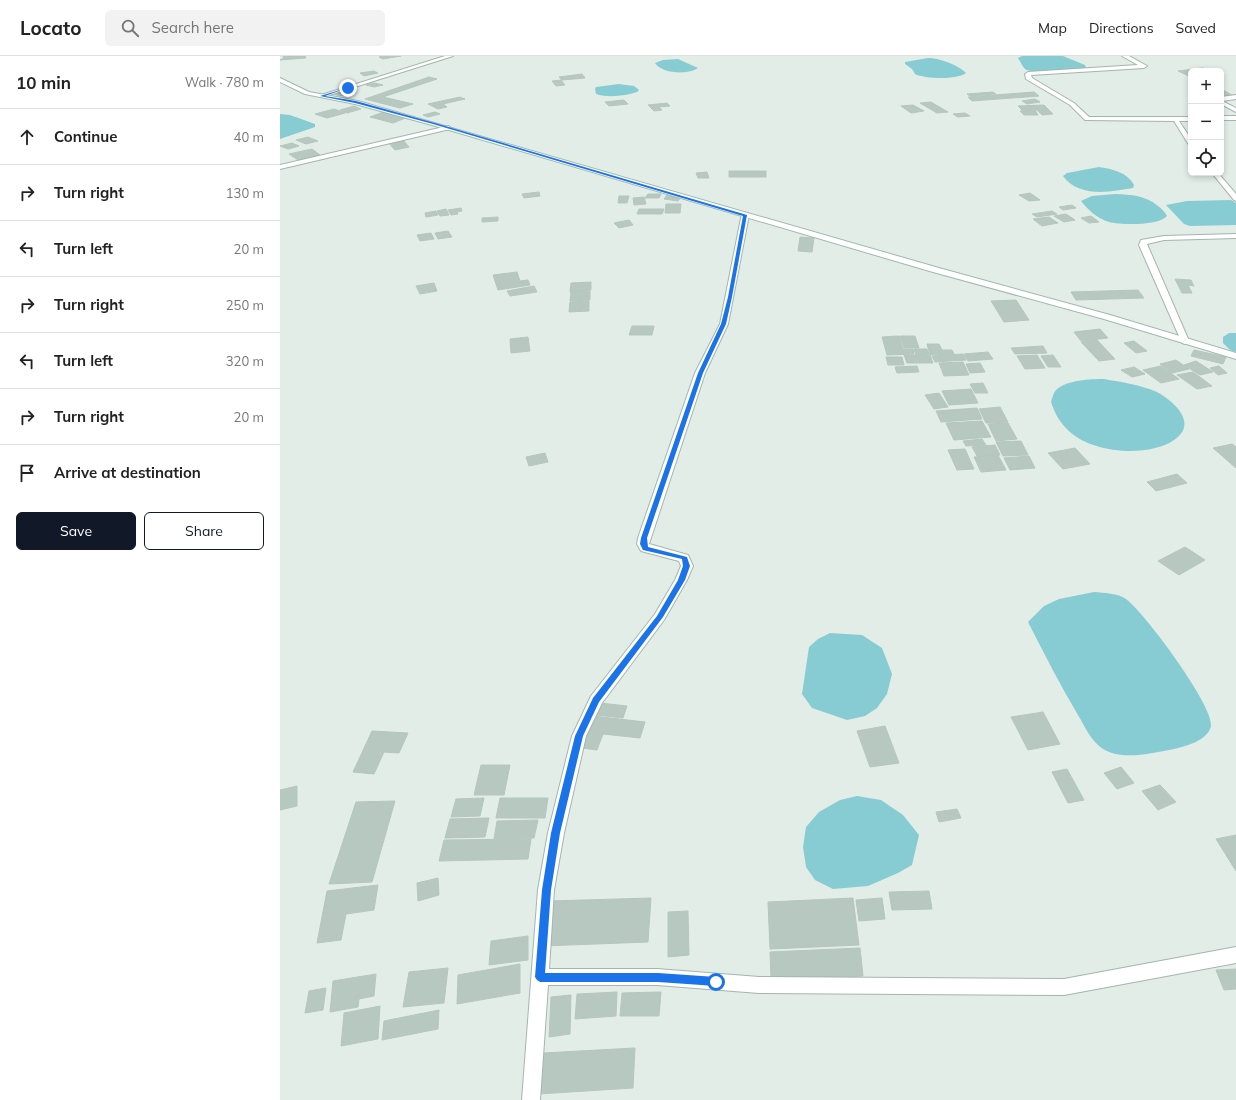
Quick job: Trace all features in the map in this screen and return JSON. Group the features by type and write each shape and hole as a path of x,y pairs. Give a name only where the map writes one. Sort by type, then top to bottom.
{"street":[{"path":"322,96 450,56"},
{"path":"1125,56 1144,66 1028,74 1029,79 1072,104 1087,119 1188,119"},
{"path":"280,80 307,93 356,102 448,128 936,270 1107,317 1236,356"},
{"path":"1224,99 1236,97"},
{"path":"1224,102 1236,110"},
{"path":"1224,118 1236,118"},
{"path":"1176,120 1188,140"},
{"path":"280,167 448,128"},
{"path":"1217,176 1236,199"},
{"path":"531,1100 546,890 554,840 579,736 596,700 660,617 681,580 687,566 684,558 645,548 643,544 700,373 724,324 745,215"},
{"path":"1185,341 1142,245 1144,242 1164,238 1236,236"},
{"path":"540,977 658,977 759,985 1064,987 1236,955"}],"water":[{"path":"1022,56 1063,56 1085,65 1086,68 1054,72 1029,71 1024,68 1018,58"},
{"path":"928,58 948,62 966,73 949,78 919,76 905,64 905,62"},
{"path":"678,59 698,68 688,72 675,72 658,67 655,63 663,60"},
{"path":"619,84 634,86 639,90 637,92 616,96 596,94 596,87"},
{"path":"280,114 290,115 315,124 315,127 280,139"},
{"path":"1099,167 1114,170 1123,174 1134,185 1133,188 1105,192 1086,191 1077,188 1063,176 1067,173"},
{"path":"1115,194 1133,195 1153,202 1161,208 1167,216 1156,222 1140,224 1109,222 1097,216 1081,201 1092,196"},
{"path":"1231,200 1236,203 1236,225 1190,226 1184,224 1166,205 1187,201"},
{"path":"1229,333 1236,333 1236,352 1230,350 1223,343 1223,337"},
{"path":"1104,379 1144,387 1164,396 1181,413 1184,420 1184,427 1181,434 1163,446 1136,451 1121,451 1092,445 1070,432 1058,418 1051,402 1056,390 1072,382"},
{"path":"1094,592 1115,594 1126,599 1135,607 1162,640 1190,680 1209,715 1211,726 1206,735 1201,739 1191,744 1174,749 1138,755 1119,755 1103,749 1092,738 1052,669 1028,622 1044,606 1059,599"},
{"path":"830,633 862,635 882,648 892,674 887,694 877,708 865,716 847,720 812,708 802,694 809,647 818,639"},
{"path":"857,796 881,800 903,815 919,835 912,865 868,886 833,889 815,880 806,867 803,847 806,827 819,812 840,800"}],"building":[{"path":"283,56 305,56 306,58 280,60 284,58"},
{"path":"401,56 383,59 379,57"},
{"path":"1188,70 1188,76 1178,71"},
{"path":"374,71 378,73 364,76 360,73"},
{"path":"582,74 585,78 562,80 559,77"},
{"path":"429,77 437,79 383,97 413,104 400,108 365,99"},
{"path":"561,80 565,85 556,86 552,81"},
{"path":"374,83 383,85 374,87 366,85"},
{"path":"345,90 352,92 340,96 333,94"},
{"path":"1224,91 1234,96 1224,97"},
{"path":"993,92 996,94 970,96 967,94"},
{"path":"1034,92 1039,96 972,101 968,97"},
{"path":"460,97 465,99 443,104 447,107 438,109 428,104"},
{"path":"1035,99 1040,102 1027,104 1022,101"},
{"path":"624,100 628,104 609,106 605,102"},
{"path":"931,102 948,112 937,113 920,103"},
{"path":"667,103 670,106 659,107 662,110 654,111 648,105"},
{"path":"913,105 924,111 911,113 901,106"},
{"path":"1044,105 1053,114 1042,115 1037,110 1022,110 1018,106"},
{"path":"354,106 361,109 347,113 340,110"},
{"path":"334,109 345,113 327,118 315,114"},
{"path":"1035,110 1038,115 1024,115 1020,111"},
{"path":"386,111 408,117 393,123 370,117"},
{"path":"435,112 440,114 428,117 423,115"},
{"path":"965,113 970,116 958,117 953,114"},
{"path":"308,137 318,141 306,144 296,140"},
{"path":"403,140 409,147 395,150 388,142"},
{"path":"292,143 299,146 288,149 280,146"},
{"path":"312,149 320,155 298,160 289,154"},
{"path":"729,171 766,171 766,177 729,177"},
{"path":"707,172 709,178 698,178 696,173"},
{"path":"539,192 540,196 524,198 522,194"},
{"path":"1030,193 1040,200 1029,201 1019,195"},
{"path":"648,194 661,194 659,198 645,198"},
{"path":"667,195 681,197 678,201 664,199"},
{"path":"619,196 629,196 627,203 618,203"},
{"path":"644,197 646,204 634,205 633,198"},
{"path":"666,204 681,204 680,213 665,213"},
{"path":"1072,205 1076,208 1063,210 1059,207"},
{"path":"461,208 462,211 457,212 458,214 451,215 448,210"},
{"path":"446,209 449,215 440,216 437,211"},
{"path":"639,209 664,209 662,214 637,214"},
{"path":"436,211 438,215 426,217 425,213"},
{"path":"1052,211 1057,214 1037,217 1032,214"},
{"path":"1066,214 1075,220 1064,222 1054,216"},
{"path":"1091,216 1099,222 1089,223 1081,218"},
{"path":"498,217 498,221 482,222 482,218"},
{"path":"1049,217 1058,223 1042,226 1033,219"},
{"path":"629,220 633,225 619,228 614,223"},
{"path":"448,231 452,237 438,239 435,233"},
{"path":"431,233 434,239 420,241 417,235"},
{"path":"800,237 814,238 812,252 798,251"},
{"path":"517,272 520,281 528,280 530,285 498,290 493,275"},
{"path":"1175,279 1191,280 1194,286 1188,285 1192,293 1182,293"},
{"path":"591,282 591,290 570,292 571,283"},
{"path":"434,283 437,291 420,294 416,286"},
{"path":"534,286 537,292 510,296 507,291"},
{"path":"1138,290 1144,298 1076,300 1071,292"},
{"path":"590,291 590,300 570,301 571,292"},
{"path":"1016,300 1029,320 1004,322 991,301"},
{"path":"589,301 589,311 569,312 570,302"},
{"path":"632,326 654,326 652,335 629,335"},
{"path":"1100,329 1108,338 1081,341 1074,332"},
{"path":"899,336 903,349 913,349 914,354 887,355 882,337"},
{"path":"900,336 915,336 919,348 904,348"},
{"path":"528,337 530,351 511,353 510,339"},
{"path":"1097,340 1115,359 1099,361 1081,342"},
{"path":"1134,341 1147,351 1136,353 1124,343"},
{"path":"927,344 939,344 942,350 952,350 954,354 930,355"},
{"path":"1043,346 1047,353 1015,354 1011,348"},
{"path":"914,349 927,349 929,354 916,355"},
{"path":"1194,350 1226,357 1223,364 1191,356"},
{"path":"988,352 993,359 968,361 964,354"},
{"path":"963,354 966,360 935,362 932,356"},
{"path":"904,355 930,355 933,363 907,363"},
{"path":"1037,355 1045,368 1025,369 1017,356"},
{"path":"1053,355 1061,367 1048,367 1041,356"},
{"path":"886,357 902,357 904,365 888,365"},
{"path":"1176,360 1189,369 1172,373 1160,364"},
{"path":"1196,361 1213,372 1200,375 1184,365"},
{"path":"963,362 969,375 944,376 939,363"},
{"path":"980,363 985,372 970,373 966,364"},
{"path":"917,366 919,372 897,373 895,367"},
{"path":"1161,366 1179,379 1161,383 1143,370"},
{"path":"1219,366 1227,373 1218,375 1210,368"},
{"path":"1134,367 1145,374 1132,377 1121,370"},
{"path":"1193,372 1212,386 1197,389 1177,375"},
{"path":"983,383 988,393 975,393 970,384"},
{"path":"971,389 978,403 949,405 942,391"},
{"path":"939,393 948,407 934,409 925,395"},
{"path":"1000,407 1008,422 986,423 979,409"},
{"path":"977,408 982,419 941,422 936,411"},
{"path":"982,421 991,437 954,440 946,423"},
{"path":"1008,423 1017,439 996,441 988,424"},
{"path":"982,439 986,445 966,446 963,441"},
{"path":"1021,441 1028,455 1003,456 996,442"},
{"path":"1232,444 1236,447 1236,468 1213,448"},
{"path":"995,445 1000,455 977,456 972,447"},
{"path":"1075,448 1090,464 1063,469 1048,453"},
{"path":"965,449 974,469 957,470 948,450"},
{"path":"545,453 548,462 529,466 526,457"},
{"path":"998,455 1006,470 981,472 974,457"},
{"path":"1029,456 1035,468 1010,470 1004,458"},
{"path":"1177,474 1187,483 1156,491 1147,482"},
{"path":"1185,547 1205,560 1179,575 1158,561"},
{"path":"600,703 627,706 623,718 596,715"},
{"path":"1043,712 1060,744 1028,750 1011,717"},
{"path":"593,716 645,722 640,738 603,734 597,750 582,748"},
{"path":"885,726 899,763 870,767 857,731"},
{"path":"372,731 408,733 399,753 384,752 374,774 353,772"},
{"path":"481,765 510,765 504,795 474,795"},
{"path":"1121,767 1134,783 1117,789 1104,773"},
{"path":"1067,769 1084,800 1068,803 1052,772"},
{"path":"1160,785 1176,802 1158,810 1142,791"},
{"path":"297,786 297,806 280,810 280,790"},
{"path":"484,798 480,816 451,817 456,799"},
{"path":"500,798 548,798 545,818 496,818"},
{"path":"395,801 372,882 329,884 356,802"},
{"path":"957,809 961,818 939,822 936,812"},
{"path":"489,818 485,837 445,838 450,819"},
{"path":"538,820 534,838 494,839 497,821"},
{"path":"1236,835 1236,871 1216,839"},
{"path":"531,839 528,859 439,861 444,840"},
{"path":"438,878 439,895 418,901 417,883"},
{"path":"378,885 374,910 346,914 341,940 317,943 327,891"},
{"path":"929,891 932,909 892,910 889,892"},
{"path":"651,898 648,942 543,946 549,901"},
{"path":"853,898 859,945 770,949 768,902"},
{"path":"882,898 885,919 859,921 856,900"},
{"path":"688,911 689,955 668,957 668,912"},
{"path":"528,936 528,960 489,965 491,941"},
{"path":"860,948 863,976 771,980 770,952"},
{"path":"520,964 520,993 457,1004 458,975"},
{"path":"448,968 444,1003 403,1007 409,972"},
{"path":"1236,969 1236,989 1224,990 1216,970"},
{"path":"376,974 374,996 359,999 358,1007 330,1012 333,981"},
{"path":"326,988 323,1010 305,1013 309,991"},
{"path":"617,992 616,1016 575,1019 577,994"},
{"path":"661,992 659,1016 620,1016 622,993"},
{"path":"571,995 570,1034 549,1037 551,997"},
{"path":"380,1006 378,1039 341,1046 344,1013"},
{"path":"439,1010 438,1029 382,1040 384,1021"},
{"path":"635,1048 633,1088 538,1094 543,1053"}],"route":[{"path":"348,88 322,96 356,102 745,215 724,324 700,373 643,544 645,548 684,558 687,562 687,566 681,580 660,617 596,700 579,736 556,833 546,890 540,977 658,977 716,982"}]}
